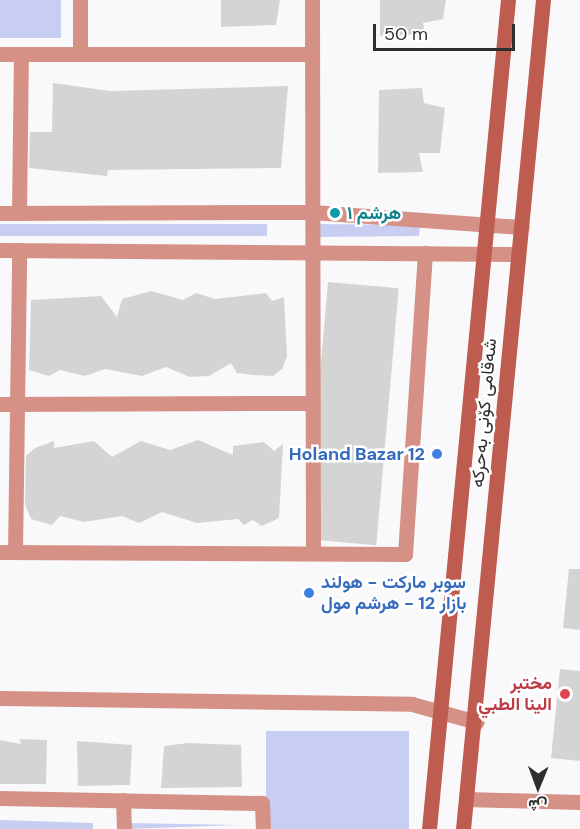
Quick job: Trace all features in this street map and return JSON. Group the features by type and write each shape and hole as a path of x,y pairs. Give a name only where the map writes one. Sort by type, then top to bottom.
{"street":[{"path":"80,0 80,54"},
{"path":"312,0 313,552"},
{"name":"شەقامی کۆنی بەحرکە","path":"429,829 508,0"},
{"name":"شەقامی کۆنی بەحرکە","path":"463,829 477,722 543,0"},
{"path":"0,54 312,54"},
{"path":"19,213 21,54"},
{"path":"0,213 312,212 521,227"},
{"path":"0,250 518,254"},
{"path":"19,250 17,404 7,552 405,554 425,253"},
{"path":"0,404 312,403"},
{"path":"0,698 412,704 440,709 477,722"},
{"path":"0,798 262,803 263,829"},
{"path":"466,799 580,802"},
{"path":"123,800 124,829"}],"shaded area":[{"path":"0,0 61,0 61,38 0,38"},
{"path":"0,224 267,224 267,236 0,236"},
{"path":"314,224 420,225 419,236 315,237"},
{"path":"266,731 409,731 409,829 266,829"},
{"path":"0,820 93,823 93,829 0,829"},
{"path":"126,823 238,825 125,829"}],"building":[{"path":"221,0 280,0 276,25 221,27"},
{"path":"380,0 446,0 443,19 423,23 425,34 380,36"},
{"path":"53,83 110,91 288,86 281,168 108,170 107,176 29,168 30,132 52,132"},
{"path":"422,88 424,103 445,108 440,153 419,153 423,172 378,173 379,90"},
{"path":"328,282 399,288 376,545 306,539"},
{"path":"151,291 183,300 196,293 215,299 266,293 272,301 284,297 287,356 282,369 273,376 237,373 231,363 209,376 190,377 166,367 142,376 105,369 85,376 60,370 49,376 29,370 31,300 101,296 117,317 122,299"},
{"path":"198,440 233,455 233,446 264,442 274,451 283,444 279,518 262,526 253,520 244,525 238,519 197,523 162,512 139,523 122,516 84,522 60,516 52,525 31,519 25,504 26,456 35,448 54,441 54,448 94,441 112,457 141,441 170,450"},
{"path":"569,569 580,569 580,630 563,628"},
{"path":"560,669 580,671 580,761 551,758"},
{"path":"20,739 47,740 46,784 0,784 0,740 21,744"},
{"path":"77,741 132,745 130,785 78,786"},
{"path":"188,743 241,745 242,787 161,788 164,746"}],"place":[{"name":"هرشم ١","path":"335,213"},
{"name":"Holand Bazar 12","path":"437,454"},
{"name":"سوبر ماركت - هولند بازار 12 - هرشم مول","path":"309,593"},
{"name":"مختبر الينا الطبي","path":"565,694"}]}
